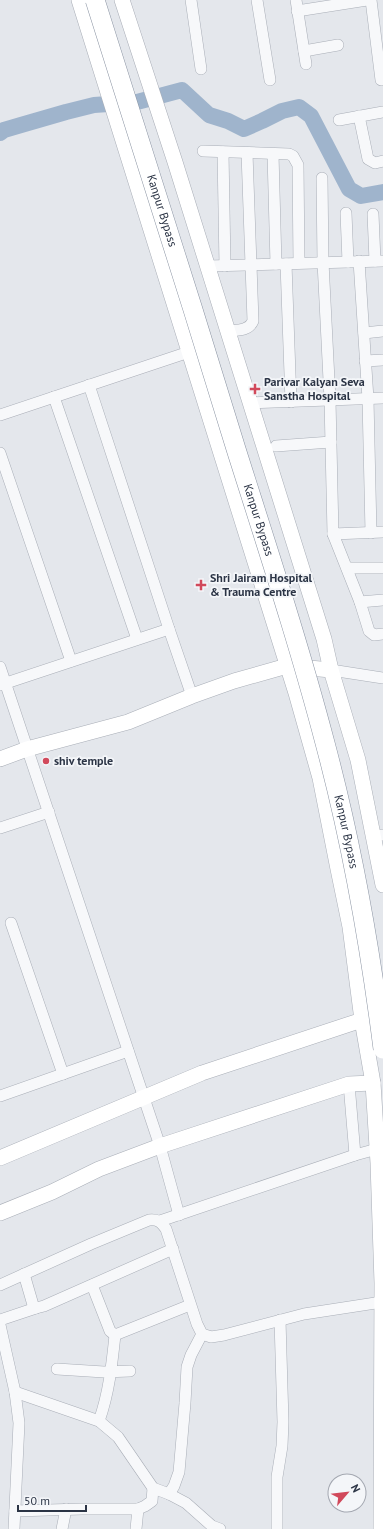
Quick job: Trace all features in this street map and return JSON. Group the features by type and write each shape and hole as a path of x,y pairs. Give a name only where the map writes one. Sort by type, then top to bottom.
{"highway":[{"name":"Kanpur Bypass","path":"95,0 268,551 322,730 354,867 371,962 383,1049"},
{"name":"Kanpur Bypass","path":"107,0 329,708 358,824 383,961"}],"main road":[{"path":"79,0 287,666 320,778 350,927 362,1020 373,1083 377,1149 382,1302 382,1529"},
{"path":"122,0 208,266 322,631 378,835 383,885"},
{"path":"0,759 27,749 128,722 234,681 287,666 332,670"},
{"path":"0,1158 202,1073 362,1020 383,1017"},
{"path":"0,1213 52,1192 99,1169 160,1146 349,1084 373,1083"}],"street":[{"path":"191,0 201,69"},
{"path":"257,0 270,80"},
{"path":"306,64 296,6 367,0"},
{"path":"371,0 381,80"},
{"path":"304,51 338,45"},
{"path":"339,120 383,112"},
{"path":"359,116 368,159 375,162 383,161"},
{"path":"203,152 289,154 296,160 298,165 299,263"},
{"path":"223,152 225,266"},
{"path":"228,331 244,329 252,325 253,321 247,153"},
{"path":"274,154 291,402"},
{"path":"322,178 323,262 330,400 333,534 360,602 369,631 374,635 383,634"},
{"path":"346,212 348,262"},
{"path":"208,266 379,261 373,214"},
{"path":"359,261 368,399 371,533"},
{"path":"364,333 383,331"},
{"path":"0,415 189,352"},
{"path":"365,362 383,360"},
{"path":"90,385 192,696"},
{"path":"54,397 137,640"},
{"path":"250,403 383,398"},
{"path":"276,446 331,442"},
{"path":"0,453 71,661"},
{"path":"333,534 383,532"},
{"path":"347,568 383,568"},
{"path":"360,602 383,600"},
{"path":"3,684 169,629"},
{"path":"0,667 3,684 27,749 160,1146 179,1215"},
{"path":"332,670 383,678"},
{"path":"0,828 48,812"},
{"path":"11,923 63,1074"},
{"path":"0,1096 128,1051"},
{"path":"349,1084 355,1155"},
{"path":"160,1221 355,1155 377,1149"},
{"path":"0,1286 24,1274 149,1220 155,1219 160,1221 166,1228 190,1304 202,1334 211,1337 224,1335 304,1314 382,1302"},
{"path":"0,1320 36,1308 173,1249"},
{"path":"24,1274 33,1305 36,1308"},
{"path":"92,1285 110,1331 115,1335"},
{"path":"115,1335 190,1304"},
{"path":"277,1529 276,1477 282,1446 283,1422 280,1320"},
{"path":"0,1325 4,1365 15,1392 19,1423 14,1529"},
{"path":"169,1494 174,1486 179,1472 187,1367 191,1355 202,1334"},
{"path":"99,1421 104,1408 111,1372 115,1335"},
{"path":"57,1369 130,1372"},
{"path":"15,1392 99,1421 118,1437 153,1488 186,1503 212,1526 220,1529"},
{"path":"14,1511 138,1509 152,1501 153,1488"},
{"path":"62,1529 66,1509"},
{"path":"136,1529 138,1509"}],"waterway":[{"path":"0,133 4,130 94,105 137,102 182,90 209,115 228,121 244,129 282,111 299,107 311,116 349,189 361,196 383,192"}],"place":[{"name":"Parivar Kalyan Seva Sanstha Hospital","path":"255,389"},
{"name":"Shri Jairam Hospital & Trauma Centre","path":"201,585"},
{"name":"shiv temple","path":"46,761"}]}
